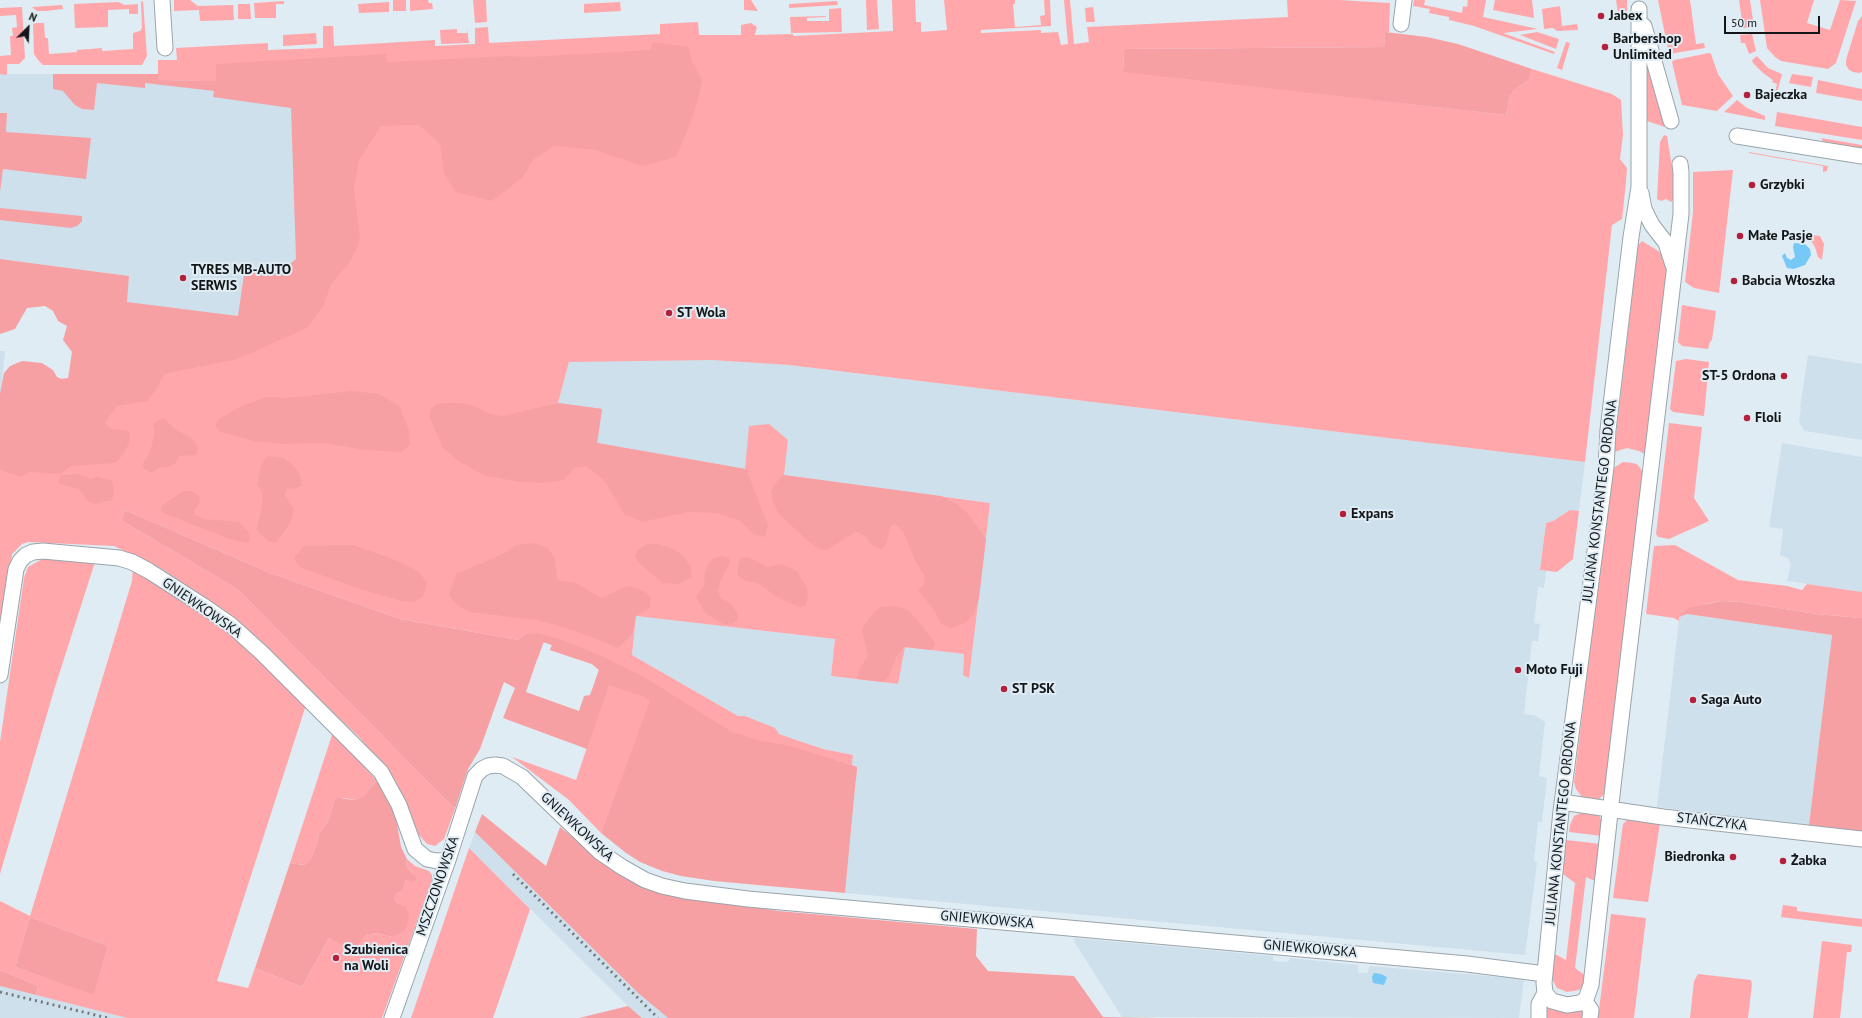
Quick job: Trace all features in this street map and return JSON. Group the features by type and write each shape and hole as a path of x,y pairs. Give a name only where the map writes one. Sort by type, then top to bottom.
{"street":[{"path":"162,0 165,48"},
{"path":"1400,24 1404,0"},
{"name":"JULIANA KONSTANTEGO ORDONA","path":"1639,4 1671,121"},
{"name":"JULIANA KONSTANTEGO ORDONA","path":"1539,1018 1539,1004 1545,993 1544,983 1562,802 1606,467 1626,280 1639,187 1639,4"},
{"path":"1737,136 1862,156"},
{"path":"1545,993 1552,1001 1567,1005 1580,1003 1586,999 1591,985 1675,270 1681,214 1680,164"},
{"path":"1639,187 1644,209 1652,225 1666,242 1675,270"},
{"name":"GNIEWKOWSKA","path":"0,674 16,569 20,561 26,555 43,550 119,558 132,562 202,604 230,625 262,653 381,772 399,804 416,849 427,859 437,861 448,860"},
{"name":"GNIEWKOWSKA","path":"475,776 482,769 488,766 503,766 512,771 536,789 600,852 645,880 662,886 748,899 1460,963 1545,974"},
{"name":"MSZCZONOWSKA","path":"392,1018 448,860 475,776"},
{"name":"STAŃCZYKA","path":"1562,802 1708,822 1862,839"},
{"path":"1586,999 1591,1010 1590,1018"}],"shaded area":[{"path":"174,0 190,0 198,6 233,5 234,20 200,21 199,10 174,11"},
{"path":"393,0 406,0 406,11 393,11"},
{"path":"410,0 428,0 429,3 432,3 433,9 410,11"},
{"path":"473,0 486,0 487,22 475,23"},
{"path":"744,0 751,0 758,11 744,10"},
{"path":"866,0 877,0 879,29 867,30"},
{"path":"892,0 915,0 916,22 921,22 921,32 947,30 944,0 1015,0 1015,4 1013,4 1015,27 1041,25 1040,16 1045,15 1044,0 1050,0 1051,26 981,30 981,33 1041,30 1041,33 1058,32 1061,45 1068,44 1064,0 1070,0 1074,44 1089,42 1087,27 1288,17 1287,0 1339,0 1390,3 1389,32 1385,33 1384,47 1124,49 1123,71 1506,115 1510,96 1514,90 1529,80 1532,69 1612,94 1621,100 1623,135 1620,159 1627,168 1626,182 1622,219 1612,225 1585,462 789,365 711,360 569,362 558,403 602,409 597,443 745,469 749,426 769,424 788,440 784,475 990,503 969,678 963,675 964,654 905,647 898,684 831,676 835,639 636,616 632,655 738,716 745,716 775,728 779,734 823,749 853,755 852,765 857,767 856,781 651,701 601,833 569,800 512,757 576,780 608,685 595,681 599,670 592,664 550,650 552,645 544,642 537,660 519,640 400,619 270,573 125,510 121,520 237,589 455,809 444,839 435,846 427,844 419,835 396,782 360,738 265,648 212,603 162,569 114,546 28,542 22,544 12,554 0,624 0,394 55,379 68,378 72,352 217,331 306,274 295,83 158,80 158,60 177,60 176,48 268,43 268,50 323,48 323,26 333,26 334,46 435,40 435,46 475,44 475,28 488,27 489,43 660,34 660,24 698,22 699,35 741,35 741,25 751,23 757,27 755,35 793,34 793,36 893,31"},
{"path":"1414,0 1425,0 1424,5 1462,13 1463,6 1467,7 1468,0 1486,0 1483,17 1538,29 1503,33 1555,52 1554,54 1474,26 1449,20 1449,17 1429,13 1430,9 1413,6"},
{"path":"1495,0 1532,0 1534,18 1493,10"},
{"path":"1616,0 1627,0 1627,12 1619,19"},
{"path":"1658,0 1690,0 1696,44 1704,43 1705,48 1669,54"},
{"path":"1739,0 1750,0 1754,27 1743,28"},
{"path":"1760,0 1814,0 1807,23 1830,30 1840,0 1856,1 1836,63 1828,69 1781,61 1775,57 1767,48"},
{"path":"143,1 147,56 142,65 43,65 34,54 33,23 44,23 45,38 48,38 49,54 77,52 77,50 89,49 90,51 90,49 102,48 102,51 133,49 133,33 140,31 142,28 141,2"},
{"path":"284,1 284,4 276,4 276,18 255,18 254,3"},
{"path":"837,1 838,5 789,8 789,4"},
{"path":"118,2 125,5 138,4 138,14 129,14 129,9 108,10 108,27 75,28 74,4"},
{"path":"389,2 389,12 359,13 358,4"},
{"path":"620,2 621,11 584,13 584,4"},
{"path":"238,4 250,4 251,19 238,19"},
{"path":"62,5 63,9 46,11 37,11 32,7"},
{"path":"1560,6 1562,26 1577,24 1578,30 1557,31 1553,28 1544,29 1542,9"},
{"path":"22,7 25,58 19,64 7,64 7,75 0,74 0,56 11,55 10,36 13,36 12,28 17,27 16,15 0,16 0,8"},
{"path":"1093,7 1095,22 1086,22 1085,8"},
{"path":"841,8 842,32 791,33 790,17 826,16 807,18 807,21 829,21 829,9"},
{"path":"1862,16 1862,72 1859,73 1849,70 1846,65 1846,60 1858,21"},
{"path":"467,28 469,43 441,44 440,30 457,29 457,33 467,33"},
{"path":"1385,32 1427,37 1458,44 1532,69 1529,80 1514,90 1510,96 1506,115 1123,72 1124,49 1384,47"},
{"path":"1537,32 1559,39 1556,49 1520,35"},
{"path":"316,33 317,44 283,46 283,35"},
{"path":"1752,34 1756,51 1749,54 1745,43 1741,43 1740,35"},
{"path":"1645,36 1665,127 1647,121 1643,37"},
{"path":"653,42 689,47 692,62 702,79 698,100 690,124 676,157 643,166 595,150 554,146 533,160 522,178 492,201 455,192 444,173 440,144 419,125 381,126 359,160 354,188 360,238 356,250 349,263 331,284 323,307 307,328 238,359 164,374 155,391 147,401 117,406 105,422 109,428 129,431 130,441 124,453 116,463 71,466 61,474 29,472 21,477 0,470 0,394 4,373 10,366 22,361 42,363 53,370 57,377 63,380 69,378 72,352 63,340 67,326 58,321 53,311 45,306 27,308 15,329 0,334 0,259 129,276 127,302 238,316 245,267 281,271 296,259 291,108 213,97 214,91 145,83 145,88 97,83 94,110 82,109 75,105 63,91 53,89 53,74 158,74 158,80 216,81 216,64 386,54 387,62 508,56 528,57 650,50"},
{"path":"1566,42 1570,43 1562,70 1557,68"},
{"path":"1709,53 1711,54 1718,74 1733,96 1717,111 1682,105 1672,62 1674,60"},
{"path":"1757,56 1768,68 1782,74 1777,93 1775,92 1777,84 1772,82 1773,80 1753,63 1752,60"},
{"path":"0,74 158,74 158,80 295,82 306,274 216,331 125,324 129,276 0,259"},
{"path":"1792,74 1813,77 1811,87 1789,83"},
{"path":"1818,80 1862,89 1862,101 1816,93"},
{"path":"1737,100 1747,108 1765,116 1765,120 1724,112"},
{"path":"1777,112 1862,127 1862,140 1775,126"},
{"path":"0,113 7,113 6,132 91,138 86,179 3,169 0,192"},
{"path":"1664,135 1667,136 1673,173 1673,200 1671,202 1666,199 1661,201 1657,199 1660,142"},
{"path":"1821,138 1862,145 1862,150 1825,144"},
{"path":"1749,152 1828,166 1827,171 1823,172 1823,166"},
{"path":"1733,170 1719,293 1694,288 1685,282 1693,212 1693,172"},
{"path":"434,203 711,360 789,365 1585,462 1579,511 1570,510 1553,521 1546,523 1540,570 1546,571 1544,588 1538,587 1534,623 1540,624 1538,641 1532,641 1524,714 1536,716 1545,722 1539,776 1547,778 1542,822 1538,822 1534,861 1537,862 1525,955 845,893 857,767 852,765 853,755 823,749 779,734 745,716 738,716 632,655 636,616 835,639 831,676 898,684 904,647 964,654 963,675 990,503 783,475 788,440 749,426 746,469 596,443 558,403 569,362"},
{"path":"0,208 82,216 82,221 77,226 71,228 0,220"},
{"path":"1806,234 1820,236 1824,244 1822,260 1818,257 1815,247"},
{"path":"1642,241 1669,259 1646,455 1639,451 1627,448 1614,452 1638,245"},
{"path":"1682,305 1716,311 1712,340 1708,349 1682,346 1678,342"},
{"path":"0,351 5,351 1,394 0,394"},
{"path":"1808,355 1862,364 1862,440 1805,431 1799,422"},
{"path":"1686,359 1709,362 1704,416 1673,412 1670,409 1676,361"},
{"path":"352,391 379,394 399,406 409,430 410,445 401,452 365,450 324,443 283,444 254,441 220,432 215,426 219,419 229,413 242,406 267,397 287,398"},
{"path":"461,403 475,406 490,414 503,416 558,403 602,409 597,443 746,469 768,525 765,537 753,534 741,521 717,513 689,512 642,522 624,514 605,481 586,466 574,468 564,480 544,483 521,482 486,476 460,462 443,448 429,416 432,408 437,404"},
{"path":"163,418 175,429 193,439 198,448 197,455 179,456 175,464 168,467 158,468 152,473 145,469 142,465 150,452 155,432 153,423"},
{"path":"1669,423 1702,427 1694,498 1709,521 1669,539 1658,537 1656,534"},
{"path":"1782,443 1862,457 1862,592 1787,581 1791,564 1788,558 1780,555 1783,529 1769,527"},
{"path":"268,456 283,458 294,466 300,475 302,485 294,489 288,488 284,494 294,509 292,518 287,528 275,543 268,541 257,530 262,503 262,491 257,485 262,462"},
{"path":"1623,462 1638,465 1643,472 1606,792 1599,799 1594,800 1582,797 1576,789 1574,782 1611,476 1615,467"},
{"path":"78,474 91,479 99,477 112,481 114,493 112,500 95,504 88,501 79,489 59,484 58,481 61,475"},
{"path":"783,475 941,496 957,504 968,514 986,539 979,598 974,614 965,623 952,628 941,624 934,610 918,590 924,584 925,576 915,561 904,533 896,524 890,526 887,543 882,549 871,545 865,536 856,532 827,550 819,549 778,513 773,502 771,491"},
{"path":"183,491 191,491 199,495 200,501 194,511 195,515 204,519 239,522 250,534 250,540 248,543 229,539 163,513 161,510 162,506"},
{"path":"125,510 270,573 400,619 519,640 527,634 538,633 563,640 604,657 641,675 732,732 761,741 791,746 857,767 845,893 714,881 681,876 662,871 640,862 601,833 650,701 645,697 609,685 587,749 503,718 515,688 504,682 480,749 468,769 455,809 237,589 121,520","holes":["543,642 552,645 550,650 592,664 599,670 590,695 584,696 579,711 526,692"]},
{"path":"1570,510 1579,511 1573,559 1557,572 1540,570 1546,523 1553,521"},
{"path":"533,543 548,548 555,559 557,580 576,583 601,598 630,586 647,593 651,598 650,608 636,616 632,634 618,648 578,632 536,620 471,612 458,606 449,595 456,574 505,553 516,545"},
{"path":"647,544 659,544 673,549 683,555 691,568 692,577 678,584 663,583 639,563 635,557 638,550"},
{"path":"353,545 401,562 420,573 427,584 422,598 414,602 402,601 360,589 299,567 294,558 304,546"},
{"path":"1675,545 1738,580 1787,586 1802,590 1807,584 1862,592 1862,618 1816,614 1741,602 1722,601 1706,604 1679,617 1679,621 1674,618 1646,614 1654,546"},
{"path":"722,556 729,558 730,563 720,582 718,591 721,598 730,603 738,614 738,620 731,625 723,624 705,613 696,597 704,585 705,571 708,564 714,558"},
{"path":"748,557 767,567 781,564 797,571 807,588 808,598 805,606 799,607 777,597 758,583 746,581 737,575 740,558"},
{"path":"44,558 95,562 55,687 0,874 0,742 24,578 28,567"},
{"path":"133,568 217,623 244,645 306,705 217,981 248,988 255,968 302,987 329,938 359,942 365,936 376,933 393,937 398,904 394,899 397,893 402,892 406,880 413,874 406,866 407,859 415,866 429,871 432,875 432,880 382,1018 127,1018 36,995 38,986 0,970 0,901 30,916 132,581","holes":["30,917 108,946 94,994 15,967"]},
{"path":"1722,601 1741,602 1816,614 1862,618 1862,831 1809,825 1832,635 1687,614 1679,617 1688,608"},
{"path":"893,606 906,609 915,617 935,643 934,647 931,650 904,647 897,656 889,676 884,682 857,679 860,668 868,656 862,629 874,612 881,607"},
{"path":"1687,614 1832,635 1809,825 1657,807 1679,617"},
{"path":"333,732 377,781 363,796 354,800 344,798 334,802 328,821 319,833 317,844 310,860 304,865 290,863"},
{"path":"377,781 390,803 396,818 401,847 407,859 406,866 417,879 413,882 406,880 402,892 397,893 394,899 398,904 406,907 409,916 407,926 404,931 393,937 376,933 365,936 354,950 329,938 302,987 255,968 290,863 304,865 310,860 317,844 319,833 328,821 334,802 338,798 354,800 363,796"},
{"path":"1583,812 1594,813 1599,816 1602,821 1602,836 1569,832 1574,816"},
{"path":"482,814 546,866 560,827 595,855 675,895 779,911 977,929 976,956 988,971 1074,976 1103,1017 1159,1018 668,1018 638,993 475,832"},
{"path":"1628,819 1660,823 1648,902 1613,898 1623,824"},
{"path":"475,832 638,993 668,1018 642,1018 628,1006 469,848"},
{"path":"1566,840 1601,844 1597,882 1586,877 1575,968 1586,976 1583,986 1579,990 1567,992 1557,988 1552,979 1555,954 1566,960 1575,883 1563,874"},
{"path":"469,848 530,909 515,954 493,1018 411,1018"},
{"path":"1783,905 1797,907 1797,911 1862,919 1862,927 1781,917"},
{"path":"1611,914 1646,918 1634,1018 1598,1018"},
{"path":"30,917 108,946 94,995 15,967"},
{"path":"1074,938 1273,956 1273,961 1288,962 1290,958 1358,965 1358,973 1368,973 1369,966 1524,979 1519,1018 1122,1017 1075,943"},
{"path":"1822,941 1852,945 1851,952 1847,952 1840,1018 1813,1018"},
{"path":"0,970 38,986 36,995 0,986"},
{"path":"1698,974 1751,980 1752,984 1748,1018 1690,1018 1694,981"},
{"path":"0,986 36,995 127,1018 0,1018"},
{"path":"1546,1004 1554,1010 1567,1013 1584,1008 1584,1018 1545,1018"},
{"path":"628,1006 642,1018 579,1018"}],"water":[{"path":"1794,243 1805,244 1810,249 1811,255 1805,265 1794,269 1787,268 1782,256 1785,253 1787,258 1791,260 1795,257 1793,247"},
{"path":"1374,973 1387,977 1384,985 1373,983 1372,977"}],"railway":[{"path":"513,874 658,1018"},
{"path":"0,992 108,1018"}],"place":[{"name":"Jabex","path":"1601,16"},
{"name":"Barbershop Unlimited","path":"1605,47"},
{"name":"Bajeczka","path":"1747,95"},
{"name":"Grzybki","path":"1752,185"},
{"name":"Małe Pasje","path":"1740,236"},
{"name":"TYRES MB-AUTO SERWIS","path":"183,278"},
{"name":"Babcia Włoszka","path":"1734,281"},
{"name":"ST Wola","path":"669,313"},
{"name":"ST-5 Ordona","path":"1784,376"},
{"name":"Floli","path":"1747,418"},
{"name":"Expans","path":"1343,514"},
{"name":"Moto Fuji","path":"1518,670"},
{"name":"ST PSK","path":"1004,689"},
{"name":"Saga Auto","path":"1693,700"},
{"name":"Biedronka","path":"1733,857"},
{"name":"Żabka","path":"1783,861"},
{"name":"Szubienica na Woli","path":"336,958"}]}
